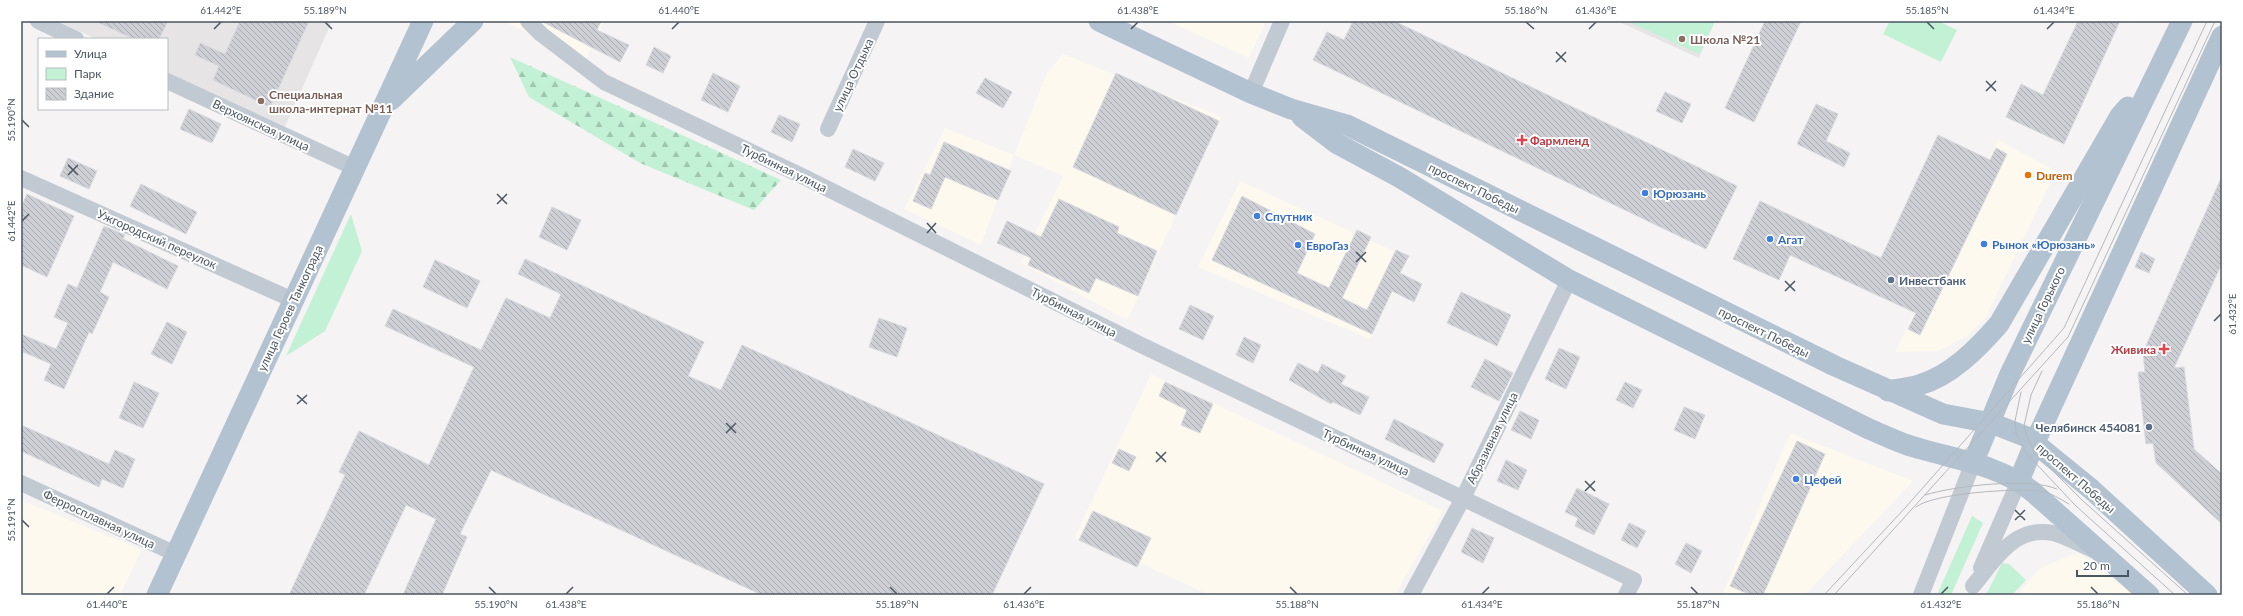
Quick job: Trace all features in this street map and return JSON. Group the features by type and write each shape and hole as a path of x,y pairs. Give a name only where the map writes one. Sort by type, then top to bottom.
{"main road":[{"name":"улица Героев Танкограда","path":"157,595 423,21"},
{"path":"383,107 473,21"},
{"name":"проспект Победы","path":"1098,21 1251,93 1291,109 1346,125 1698,300 1888,391 1943,414 1991,423 2035,442 2091,489 2207,595"},
{"name":"улица Горького","path":"1973,463 1991,423 2010,374 2182,21"},
{"path":"2019,481 2035,442 2222,36"},
{"path":"1888,391 1920,385 1943,374 1980,346 1999,324 2120,116 2154,77"},
{"name":"проспект Победы","path":"1291,109 1336,143 1399,177 1570,280 1869,429 1919,449 1973,463 2019,481 2149,595"}],"street":[{"path":"38,21 74,38"},
{"name":"Турбинная улица","path":"528,21 541,34 604,82 802,176 1141,345 1634,580 1626,595"},
{"name":"улица Отдыха","path":"828,129 877,21"},
{"path":"1251,93 1282,21"},
{"name":"Верхоянская улица","path":"168,81 355,168"},
{"name":"Ужгородский переулок","path":"21,178 293,300"},
{"name":"Абразивная улица","path":"1411,595 1463,498 1570,280"},
{"name":"улица Горького","path":"1921,595 1973,463"},
{"path":"1971,591 2019,481"},
{"name":"Ферросплавная улица","path":"21,483 176,554"},
{"path":"1971,591 2007,545 2030,532 2053,533 2101,553"}],"shaded area":[{"name":"Специальная школа-интернат №11","path":"58,21 332,21 284,129 168,73 168,38 94,38"},
{"path":"502,21 604,21 586,60"},
{"path":"1168,21 1266,21 1249,58"},
{"name":"Школа №21","path":"1617,21 1715,21 1699,58"},
{"path":"1063,54 1222,117 1127,320 1021,263 1063,176 1014,155 1047,73"},
{"path":"945,128 1014,155 981,245 904,209"},
{"name":"Рынок «Юрюзань»","path":"1998,140 2056,171 1986,317 1967,336 1939,351 1895,352"},
{"path":"1240,181 1409,258 1370,339 1198,267"},
{"path":"1151,374 1443,511 1395,595 1209,595 1136,561 1075,537"},
{"path":"1790,433 1913,481 1805,595 1722,595"},
{"path":"21,500 142,550 120,595 21,595"},
{"path":"2079,552 2133,595 2017,595 2040,568"}],"green space":[{"name":"Школа №21","path":"1627,21 1715,21 1699,54"},
{"path":"1890,21 1938,21 1957,30 1941,62 1883,34"},
{"path":"510,57 781,180 754,210 640,163 529,97"},
{"path":"351,214 362,251 325,331 286,356"},
{"path":"1972,516 1983,523 1951,595 1937,595"},
{"path":"2002,563 2009,564 2026,580 2012,595 1986,595"}],"building":[{"path":"95,21 168,21 160,38 132,38"},
{"path":"240,21 309,21 270,107 213,80 219,66 195,55 200,43 225,54"},
{"path":"541,21 601,21 597,30 629,45 620,62"},
{"path":"1353,21 1394,21 1737,186 1706,249 1313,60 1327,32 1344,40"},
{"path":"1765,21 1801,21 1754,122 1725,108"},
{"path":"2078,21 2120,21 2064,144 2006,117 2021,84 2043,95"},
{"path":"654,47 671,56 663,73 646,65"},
{"path":"713,73 740,86 728,112 701,100"},
{"path":"1116,73 1219,121 1176,215 1073,167"},
{"path":"985,78 1012,92 1003,108 976,93"},
{"path":"1665,92 1691,104 1682,123 1656,111"},
{"path":"1816,104 1838,114 1826,141 1850,153 1844,167 1797,144"},
{"path":"189,109 221,124 212,143 180,129"},
{"path":"779,115 800,124 792,142 771,132"},
{"path":"1938,135 1990,160 1996,148 2007,154 1920,335 1908,329 1916,313 1790,255 1779,280 1733,259 1760,201 1881,258"},
{"path":"944,142 1011,171 998,200 945,177 931,209 913,201 925,173 930,175"},
{"path":"853,149 884,163 875,181 845,167"},
{"path":"68,158 97,171 89,189 60,176"},
{"path":"2222,176 2222,263 2174,368 2184,367 2194,449 2222,474 2222,524 2156,463 2153,443 2146,444 2138,372 2145,372 2143,352"},
{"path":"141,184 197,212 186,234 130,206"},
{"path":"27,194 74,216 47,277 21,265 21,208"},
{"path":"1242,196 1315,234 1297,273 1329,288 1357,230 1371,237 1342,298 1367,310 1396,250 1409,256 1400,273 1422,284 1414,302 1392,291 1372,334 1212,260"},
{"path":"1059,199 1119,227 1117,233 1157,251 1138,296 1096,278 1089,293 1028,265 1031,258 997,243 1007,221 1041,237"},
{"path":"552,207 581,220 567,250 539,237"},
{"path":"104,226 125,235 123,239 178,266 167,289 113,262 100,292 109,297 92,334 89,332 64,389 44,380 51,364 21,351 21,334 56,349 68,323 54,317 68,284 77,288"},
{"path":"2141,252 2155,259 2149,273 2135,267"},
{"path":"525,259 704,342 688,376 721,390 742,345 1044,484 992,595 762,595 491,470 460,534 467,537 442,595 403,595 436,519 406,505 364,595 289,595 345,475 339,472 359,431 429,465 474,367 385,326 393,309 481,350 506,298 550,318 561,294 518,274"},
{"path":"435,260 480,281 467,308 423,287"},
{"path":"1461,292 1511,315 1497,346 1447,323"},
{"path":"1190,305 1214,316 1203,340 1179,329"},
{"path":"879,318 907,328 897,357 869,347"},
{"path":"167,322 187,332 172,364 151,354"},
{"path":"1244,337 1261,345 1253,363 1236,355"},
{"path":"1559,348 1580,357 1566,389 1545,379"},
{"path":"1485,359 1513,373 1499,401 1471,387"},
{"path":"1298,363 1318,373 1322,364 1346,376 1341,384 1369,397 1360,415 1333,402 1331,404 1289,380"},
{"path":"134,382 159,393 143,428 119,418"},
{"path":"1165,382 1213,404 1200,433 1181,425 1187,410 1159,396"},
{"path":"1625,382 1642,390 1633,408 1616,400"},
{"path":"1684,407 1705,415 1695,439 1674,430"},
{"path":"1520,411 1539,420 1531,439 1511,430"},
{"path":"1394,419 1444,444 1434,463 1385,439"},
{"path":"21,425 109,464 115,450 135,459 123,488 102,479 99,487 21,451"},
{"path":"1797,441 1825,454 1763,595 1751,595 1730,586"},
{"path":"1119,449 1136,457 1129,471 1112,463"},
{"path":"1506,460 1527,470 1518,490 1497,481"},
{"path":"1577,488 1609,504 1594,535 1575,526 1578,518 1565,512"},
{"path":"1093,511 1151,538 1137,567 1079,540"},
{"path":"1629,523 1646,531 1637,548 1621,540"},
{"path":"1472,528 1494,538 1483,563 1461,552"},
{"path":"1686,543 1702,551 1691,573 1675,564"}],"tram line":[{"path":"1824,595 1905,508 2064,328 2207,21"},
{"path":"1834,595 2068,337 2215,21"},
{"path":"2042,371 2031,395 2024,426 2027,437 2035,453 2082,500 2188,595"},
{"path":"2021,392 2015,421 2016,433 2026,453 2076,506 2175,595"},
{"path":"1925,495 1972,486 2011,483 2044,485 2057,489"},
{"path":"1916,507 1925,502 1939,498 2014,490 2045,492 2069,504"}],"place":[{"name":"Школа №21","path":"1682,39"},
{"name":"Специальная школа-интернат №11","path":"261,101"},
{"name":"Фармленд","path":"1522,140"},
{"name":"Durem","path":"2028,175"},
{"name":"Юрюзань","path":"1645,193"},
{"name":"Спутник","path":"1257,216"},
{"name":"Агат","path":"1770,239"},
{"name":"Рынок «Юрюзань»","path":"1984,244"},
{"name":"ЕвроГаз","path":"1298,245"},
{"name":"Инвестбанк","path":"1891,280"},
{"name":"Живика","path":"2164,349"},
{"name":"Челябинск 454081","path":"2149,427"},
{"name":"Цефей","path":"1796,479"}]}
